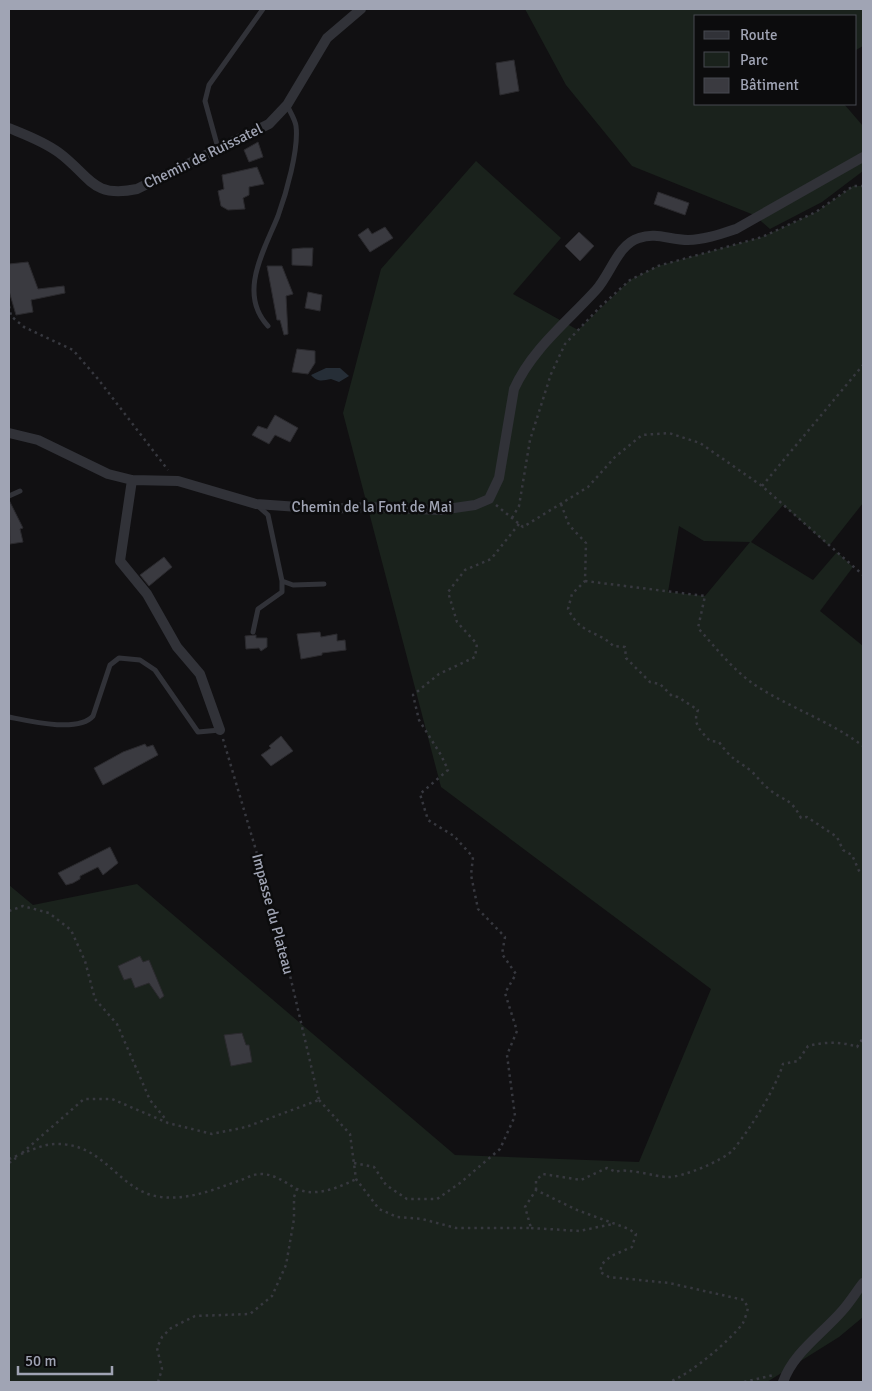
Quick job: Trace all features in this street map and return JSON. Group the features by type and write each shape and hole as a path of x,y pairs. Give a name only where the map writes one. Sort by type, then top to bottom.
{"street":[{"name":"Chemin de Ruissatel","path":"9,128 45,143 104,191 119,193 137,188 269,124 287,105 326,38 361,9"},
{"path":"489,499 499,478 514,389 520,377 551,334 597,288 626,247 637,238 652,234 688,240 718,235 736,229 863,157"},
{"name":"Chemin de la Font de Mai","path":"9,433 38,440 108,474 132,480 178,481 256,504 327,509 368,507 440,510 475,505 489,499"},
{"path":"132,480 120,561 146,594 177,647 200,674 220,730"},
{"path":"784,1378 800,1353 842,1311 863,1283"}],"lane":[{"path":"218,148 205,100 209,85 263,9"},
{"path":"268,326 262,320 257,308 254,284 256,270 287,187 297,134 295,121 287,105"},
{"path":"9,496 20,491"},
{"path":"253,632 258,609 282,592 282,581 268,515 256,504"},
{"path":"282,581 293,585 324,584"},
{"path":"9,717 39,723 78,724 88,722 93,716 110,665 119,658 140,660 155,670 198,732 220,730"}],"path":[{"path":"512,518 519,506 530,440 551,374 565,344 600,307 630,280 658,266 762,237 816,212 853,186 863,186"},
{"path":"9,306 11,316 24,327 73,350 98,379 162,464 178,481"},
{"path":"762,486 863,365"},
{"path":"489,499 523,527 588,487 615,457 642,435 669,433 700,443 762,486 863,575"},
{"path":"561,504 569,525 586,543 585,581 572,594 568,609 579,625 601,638 607,639 613,646 625,647 626,658 650,682 660,684 672,696 678,697 698,710 695,717 698,727 710,741 719,742 731,759 749,769 771,791 786,798 796,807 801,818 807,817 836,837 844,850 852,854 860,873 863,873"},
{"path":"354,1163 374,1167 386,1186 407,1200 436,1199 460,1183 500,1149 515,1116 507,1055 517,1030 505,993 516,974 502,954 505,937 478,909 471,875 473,857 454,836 428,820 420,794 448,770 441,755 418,720 413,695 438,674 475,657 477,644 457,622 448,592 465,570 491,559 519,524"},
{"path":"585,581 705,596 698,628 736,670 756,685 843,731 863,746"},
{"name":"Impasse du Plateau","path":"220,730 279,928 318,1100"},
{"path":"9,911 23,906 49,913 71,930 85,961 95,999 117,1024 150,1100 168,1123"},
{"path":"531,1228 525,1207 536,1190 536,1180 543,1174 550,1173 581,1180 607,1168 614,1172 626,1170 667,1178 705,1167 731,1152 766,1101 783,1064 798,1061 808,1046 821,1043 838,1043 857,1047 863,1038"},
{"path":"9,1163 84,1098 112,1099 168,1123 212,1134 246,1127 318,1100 350,1134 356,1179 379,1209 397,1217 422,1218 456,1228 531,1228 579,1231 615,1223"},
{"path":"9,1158 54,1144 75,1146 92,1152 131,1185 160,1197 191,1197 258,1174 274,1176 297,1189 317,1192 339,1188 356,1179"},
{"path":"158,1382 162,1369 157,1348 162,1337 171,1328 195,1316 250,1314 272,1296 286,1265 294,1219 294,1197 297,1189"},
{"path":"536,1190 577,1210 615,1223 636,1234 632,1247 611,1256 602,1264 600,1272 609,1277 669,1284 744,1300 748,1308 743,1322 704,1361 680,1379 669,1382"},
{"path":"744,1382 768,1376 784,1378"}],"green space":[{"path":"525,9 863,9 863,46 857,49 857,15 694,15 694,105 845,105 863,126 863,171 822,202 770,229 754,215 632,166 566,85"},
{"path":"476,161 561,238 513,294 578,330 630,280 658,266 762,237 816,212 853,186 863,186 863,503 829,546 783,505 751,542 813,580 837,552 853,567 820,611 863,646 863,1317 839,1337 767,1382 9,1382 9,885 33,905 137,884 455,1155 639,1162 711,989 441,787 343,413 381,269","holes":["679,526 704,541 750,542 705,596 668,592"]}],"shaded area":[{"path":"326,368 340,368 349,376 339,382 331,379 318,380 311,375"}],"building":[{"path":"514,60 519,91 500,95 496,63"},
{"path":"258,142 263,157 249,162 244,150"},
{"path":"257,167 264,184 249,187 249,195 243,198 245,209 228,210 221,206 218,191 224,189 222,175"},
{"path":"658,192 689,203 685,215 654,204"},
{"path":"385,227 393,238 370,252 358,235 368,228 372,234"},
{"path":"579,232 594,246 580,261 565,246"},
{"path":"313,248 312,266 292,265 292,249"},
{"path":"28,262 38,289 64,286 65,293 31,300 33,312 16,315 9,291 9,264"},
{"path":"267,266 282,266 293,294 286,296 288,334 284,335 280,320 277,320"},
{"path":"308,292 322,295 320,311 305,308"},
{"path":"297,349 315,351 315,363 308,374 292,372"},
{"path":"275,415 298,428 290,442 275,435 269,444 252,435 258,426 267,429"},
{"path":"9,500 23,528 20,529 23,542 10,544"},
{"path":"164,557 172,567 149,586 140,575"},
{"path":"320,632 321,637 337,634 337,641 345,640 346,650 322,653 322,655 301,659 297,634"},
{"path":"256,635 256,638 267,638 267,647 261,651 259,648 246,649 245,636"},
{"path":"281,736 293,751 271,766 261,755 271,748 269,746"},
{"path":"145,744 147,747 153,745 158,755 103,785 94,768 123,752"},
{"path":"110,847 118,863 103,875 98,867 80,876 80,879 73,883 66,885 58,873"},
{"path":"140,956 143,962 149,960 164,996 160,999 149,983 135,988 131,978 124,980 118,966"},
{"path":"242,1033 246,1045 249,1045 252,1062 231,1066 224,1035"}]}
